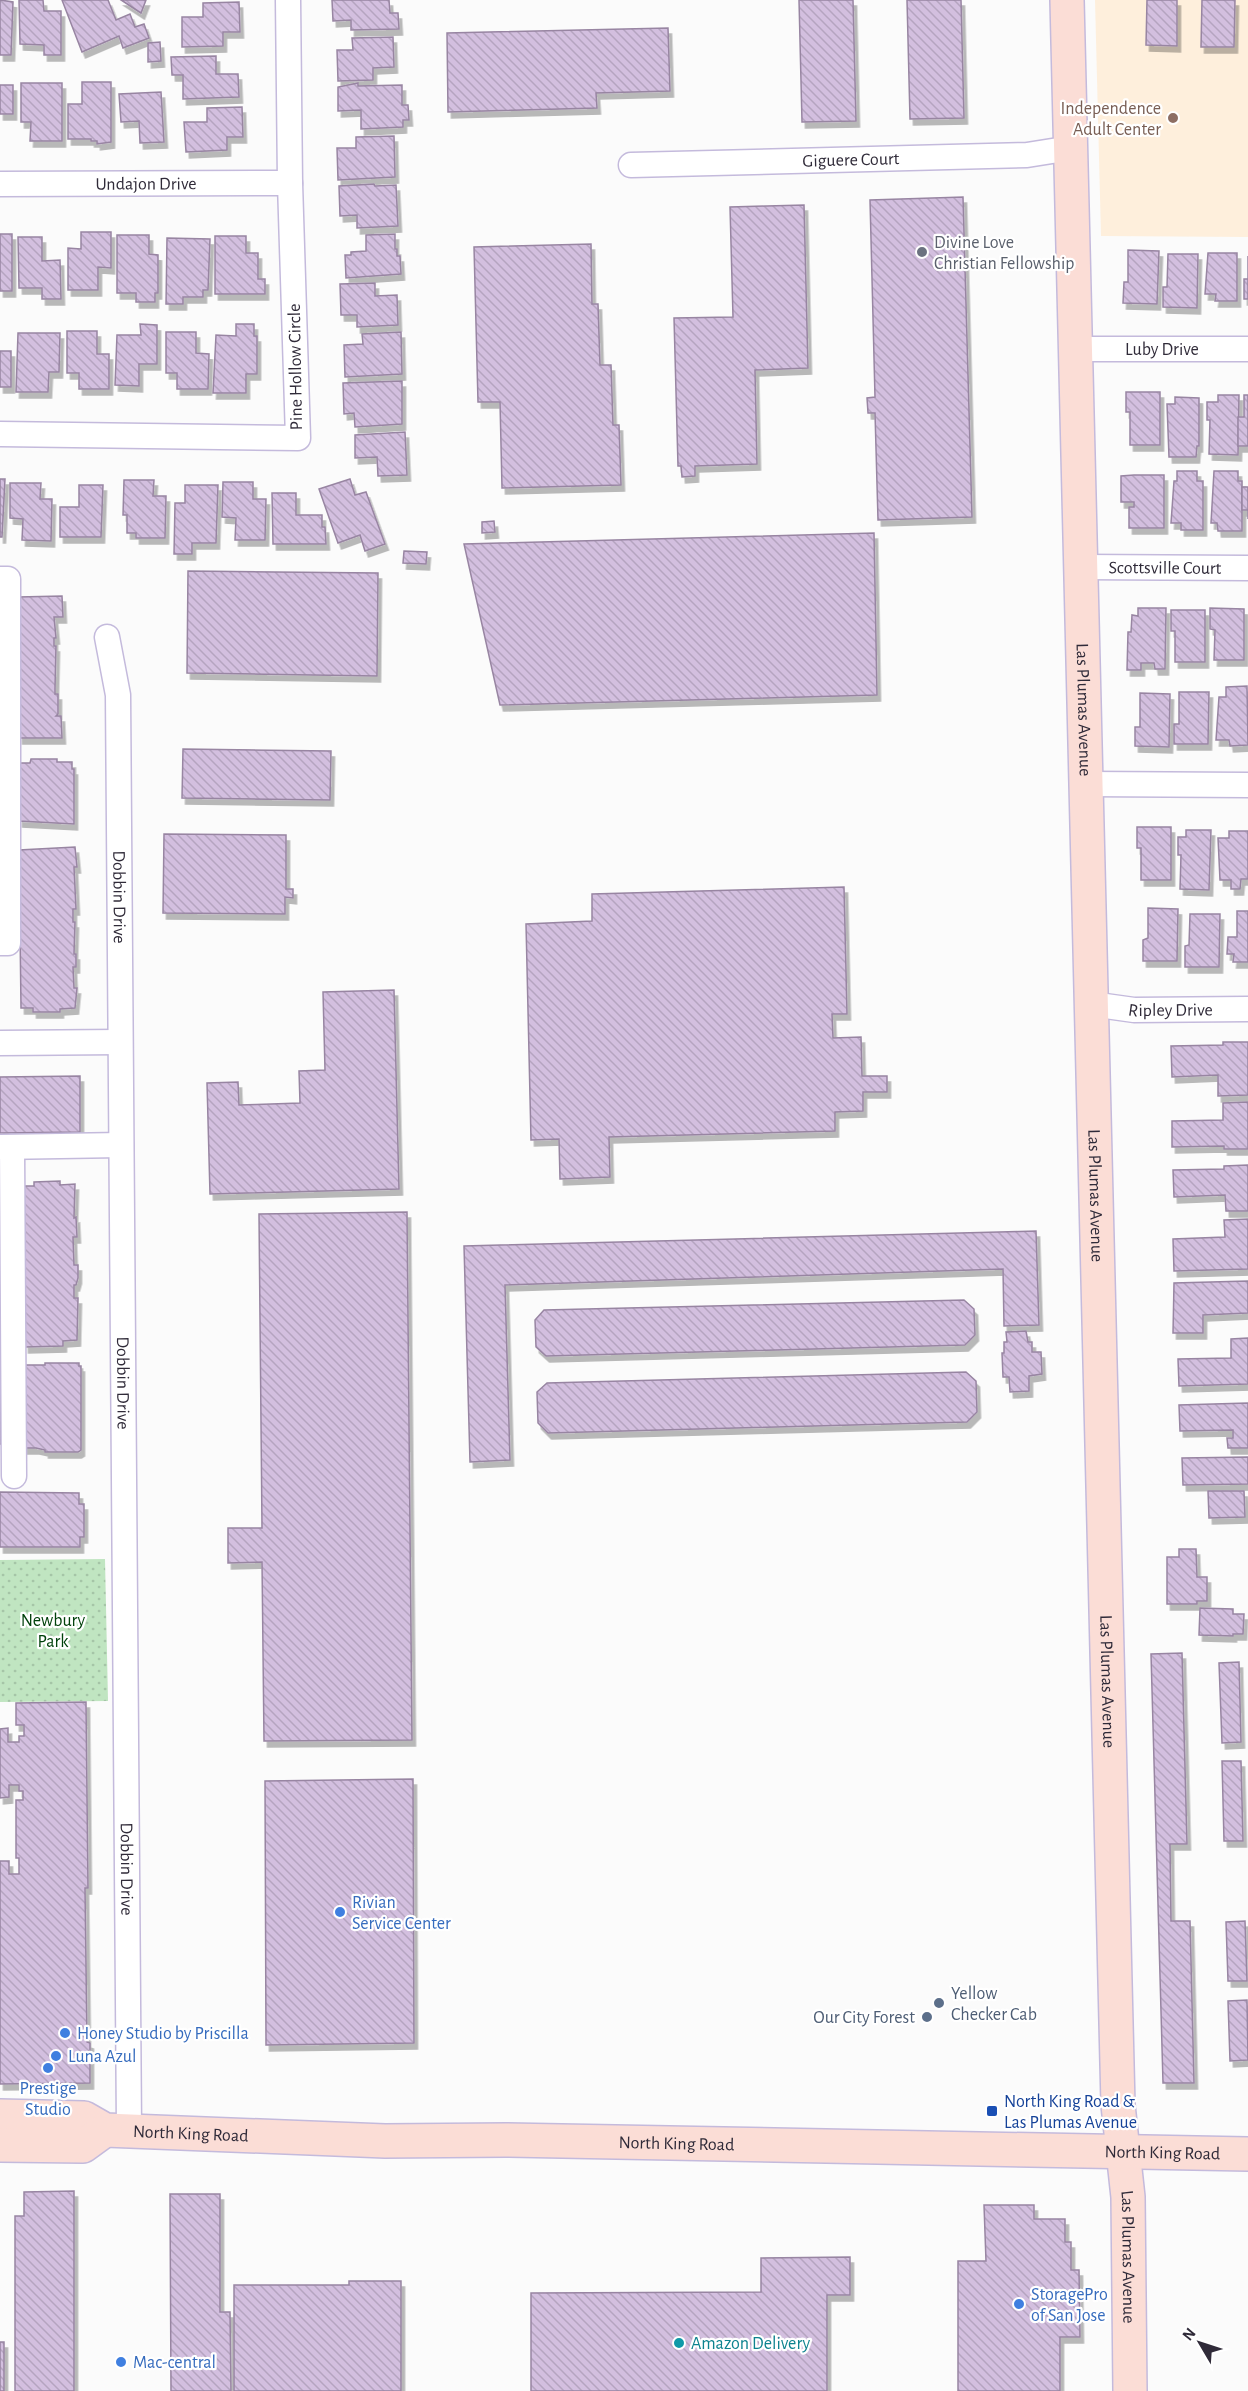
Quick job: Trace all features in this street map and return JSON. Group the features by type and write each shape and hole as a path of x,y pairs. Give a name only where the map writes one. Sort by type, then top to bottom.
{"street":[{"name":"Pine Hollow Circle","path":"0,434 298,438 290,183 288,0"},
{"name":"Las Plumas Avenue","path":"1067,0 1118,2105 1128,2197 1130,2391"},
{"name":"Giguere Court","path":"631,165 1027,155 1071,148"},
{"name":"Undajon Drive","path":"0,184 290,183"},
{"name":"Luby Drive","path":"1075,349 1248,349"},
{"name":"Scottsville Court","path":"1080,567 1248,568"},
{"path":"0,579 8,579 8,942 0,943"},
{"name":"Dobbin Drive","path":"107,637 118,695 121,1144 117,2130"},
{"path":"1086,784 1248,785"},
{"name":"Ripley Drive","path":"1091,1004 1134,1010 1248,1010"},
{"path":"0,1043 120,1042"},
{"path":"15,1476 7,1335 6,1147 121,1144"},
{"name":"North King Road","path":"0,2116 84,2118 117,2130 385,2141 506,2140 1248,2154"},
{"path":"0,2145 83,2145 117,2130"}],"shaded area":[{"name":"Independence Adult Center","path":"1095,0 1248,0 1248,237 1101,236"}],"green space":[{"name":"Newbury Park","path":"105,1559 108,1701 0,1702 0,1560"}],"building":[{"path":"0,0 13,2 11,55 0,55"},
{"path":"19,0 43,0 44,11 61,11 61,55 44,55 44,45 20,44"},
{"path":"62,0 108,0 116,20 130,14 135,27 144,24 149,38 123,48 119,36 82,52"},
{"path":"121,0 146,0 141,13"},
{"path":"332,0 389,0 390,13 398,13 399,29 351,30 351,20 333,21"},
{"path":"799,0 853,0 856,121 802,122"},
{"path":"907,0 961,0 964,118 910,119"},
{"path":"1147,0 1177,0 1177,46 1146,45"},
{"path":"1202,0 1235,0 1234,47 1201,47"},
{"path":"239,2 240,32 223,32 223,46 182,47 182,17 203,17 203,3"},
{"path":"668,28 670,91 596,93 597,108 448,112 447,33"},
{"path":"393,37 394,67 373,68 373,80 338,81 337,50 353,50 352,38"},
{"path":"160,42 161,61 148,62 148,43"},
{"path":"216,56 216,74 238,74 239,97 183,99 183,75 172,75 171,57"},
{"path":"82,82 111,82 111,142 97,144 97,141 91,141 91,139 68,139 68,104 82,104"},
{"path":"21,83 62,83 62,141 30,141 31,122 21,122"},
{"path":"358,83 358,86 402,85 402,105 408,105 409,120 403,120 403,127 361,129 361,110 338,111 338,87"},
{"path":"0,85 13,85 13,114 0,114"},
{"path":"161,92 164,142 140,143 139,121 121,122 119,94"},
{"path":"242,107 243,137 227,137 227,150 186,152 184,122 207,122 207,108"},
{"path":"394,136 395,177 338,180 337,148 356,148 356,137"},
{"path":"374,184 375,186 396,185 398,226 357,228 357,215 340,216 339,186"},
{"path":"963,197 972,517 878,520 875,413 868,413 867,398 875,397 870,200"},
{"path":"804,205 808,368 755,370 757,464 695,466 695,476 682,477 681,466 678,466 674,318 733,317 730,207"},
{"path":"81,232 111,232 111,268 98,267 98,290 68,290 68,248 81,249"},
{"path":"0,234 12,234 12,291 0,291"},
{"path":"395,234 395,249 397,249 397,256 400,256 401,274 346,278 345,255 351,255 351,252 366,251 366,235"},
{"path":"117,235 149,235 149,254 158,255 158,293 155,293 155,302 136,302 136,293 117,293"},
{"path":"215,236 246,236 246,253 258,253 258,279 265,279 265,294 215,294"},
{"path":"18,237 42,237 42,261 60,260 61,299 42,299 42,288 19,288"},
{"path":"167,238 210,239 208,290 203,290 203,297 183,297 183,304 166,304"},
{"path":"591,244 592,304 598,304 600,365 611,365 613,425 619,425 621,485 502,488 500,402 478,402 474,247"},
{"path":"1128,250 1159,251 1157,304 1123,303 1124,282 1128,282"},
{"path":"1208,253 1237,253 1237,301 1215,301 1216,294 1205,294"},
{"path":"1168,254 1198,254 1197,308 1163,307 1163,287 1167,287"},
{"path":"1244,279 1248,279 1248,299 1244,299"},
{"path":"375,283 375,296 397,295 398,325 357,327 357,315 341,315 340,284"},
{"path":"140,324 157,325 157,364 139,364 139,386 115,385 117,335 141,335"},
{"path":"236,324 254,324 254,336 257,336 257,374 246,374 246,393 213,393 216,335 236,336"},
{"path":"67,331 97,331 97,354 109,354 109,389 79,389 79,373 67,373"},
{"path":"166,332 196,332 196,353 209,354 208,389 177,389 177,373 166,373"},
{"path":"401,332 402,374 345,377 344,345 363,344 362,334"},
{"path":"18,333 60,333 59,372 49,372 48,392 16,392"},
{"path":"0,351 11,351 11,387 0,387"},
{"path":"402,381 402,424 355,427 354,413 344,414 343,383"},
{"path":"1126,392 1160,392 1160,445 1130,445 1130,412 1126,412"},
{"path":"1218,395 1239,395 1238,455 1209,454 1210,420 1207,420 1207,402 1218,402"},
{"path":"1244,395 1248,395 1248,446 1238,446 1238,417 1244,417"},
{"path":"1175,397 1199,398 1199,446 1197,446 1196,457 1169,457 1167,404 1175,404"},
{"path":"405,432 407,475 378,476 377,457 355,458 355,435"},
{"path":"1177,471 1197,471 1197,481 1203,481 1203,530 1181,530 1181,523 1171,523 1174,481 1177,481"},
{"path":"1214,471 1238,471 1238,481 1242,481 1242,531 1218,531 1217,523 1211,523"},
{"path":"1164,475 1164,528 1129,528 1129,507 1134,507 1134,502 1121,502 1121,476"},
{"path":"0,479 5,479 2,537 0,537"},
{"path":"350,479 355,495 366,492 385,544 365,551 360,535 338,543 319,489"},
{"path":"124,480 154,480 153,496 166,496 165,538 136,538 136,533 127,533 127,515 123,515"},
{"path":"223,482 253,482 253,499 266,499 265,540 235,540 236,518 222,517"},
{"path":"10,483 41,483 40,499 52,499 51,541 22,540 23,519 10,518"},
{"path":"79,485 103,485 101,537 60,537 60,507 79,507"},
{"path":"185,485 218,485 216,543 192,543 192,554 174,554 175,503 185,503"},
{"path":"1242,487 1248,487 1248,510 1242,510"},
{"path":"272,493 296,493 296,515 322,515 326,544 273,544"},
{"path":"494,521 495,532 482,533 482,522"},
{"path":"874,533 877,695 500,705 464,544"},
{"path":"404,551 427,552 426,564 403,563"},
{"path":"188,571 378,573 377,676 187,673"},
{"path":"62,596 63,617 54,617 56,638 54,638 54,646 56,646 55,694 58,694 58,714 56,716 61,716 62,738 19,738 18,597"},
{"path":"1138,608 1166,608 1165,669 1155,669 1154,663 1141,663 1141,670 1127,670 1128,632 1131,632 1132,615 1138,616"},
{"path":"1210,608 1244,609 1244,660 1214,660 1215,630 1210,629"},
{"path":"1171,610 1205,610 1205,662 1175,662 1175,631 1171,631"},
{"path":"1247,686 1248,745 1230,746 1229,740 1216,740 1219,697 1226,697 1226,687"},
{"path":"1179,692 1209,692 1208,744 1174,744 1174,724 1179,724"},
{"path":"1140,693 1170,694 1169,747 1135,746 1135,727 1140,727"},
{"path":"183,749 331,751 330,800 182,798"},
{"path":"31,759 57,759 57,762 72,762 74,824 19,821 19,763 30,763"},
{"path":"1137,827 1171,827 1171,880 1141,880 1141,848 1137,848"},
{"path":"1186,830 1211,830 1209,890 1180,889 1181,855 1178,855 1178,837 1186,837"},
{"path":"1229,831 1248,831 1248,879 1241,879 1240,889 1231,889 1231,880 1220,880 1218,838 1229,838"},
{"path":"164,834 286,835 286,889 293,889 293,898 285,897 285,914 163,913"},
{"path":"75,847 76,909 73,909 73,922 75,922 76,967 73,967 74,988 77,988 75,1008 60,1009 60,1012 33,1012 33,1008 21,1008 19,850"},
{"path":"844,887 847,1014 832,1014 833,1038 861,1037 862,1076 887,1076 887,1092 863,1092 863,1111 835,1112 835,1131 609,1137 610,1177 560,1179 559,1139 531,1140 526,924 592,921 592,894"},
{"path":"1148,908 1178,909 1177,961 1143,961 1143,940 1148,938"},
{"path":"1237,911 1248,911 1248,962 1233,962 1234,954 1227,954 1228,937 1237,937"},
{"path":"1190,914 1220,914 1219,967 1185,967 1185,946 1189,945"},
{"path":"394,990 399,1189 210,1194 207,1083 238,1082 239,1105 300,1103 299,1071 325,1070 323,992"},
{"path":"1223,1042 1248,1042 1248,1095 1218,1096 1218,1075 1172,1077 1171,1046 1223,1045"},
{"path":"80,1076 80,1132 0,1133 0,1077"},
{"path":"1248,1102 1248,1149 1224,1149 1224,1146 1172,1147 1172,1121 1223,1120 1223,1103"},
{"path":"1248,1165 1248,1211 1226,1211 1225,1195 1174,1197 1173,1170 1224,1169 1224,1166"},
{"path":"60,1181 60,1185 75,1184 74,1218 76,1217 77,1237 73,1237 74,1265 78,1265 78,1278 74,1285 74,1298 78,1298 77,1340 63,1341 63,1346 25,1347 22,1186 34,1186 34,1182"},
{"path":"0,1182 2,1317 0,1317"},
{"path":"407,1212 412,1740 264,1741 262,1562 228,1563 228,1528 262,1528 259,1214"},
{"path":"1248,1219 1248,1269 1174,1271 1173,1239 1225,1237 1224,1220"},
{"path":"1036,1231 1039,1325 1004,1326 1003,1269 505,1285 510,1460 470,1462 464,1246"},
{"path":"1248,1281 1248,1313 1203,1315 1203,1333 1173,1333 1174,1283"},
{"path":"964,1300 974,1309 975,1335 965,1345 546,1356 536,1347 535,1320 544,1310"},
{"path":"1026,1331 1028,1342 1032,1342 1032,1352 1041,1352 1042,1374 1029,1376 1029,1391 1010,1392 1009,1377 1003,1377 1002,1353 1004,1353 1004,1342 1007,1342 1006,1332"},
{"path":"1248,1338 1248,1384 1179,1386 1178,1359 1231,1358 1231,1339"},
{"path":"0,1361 4,1361 4,1444 0,1444"},
{"path":"45,1363 79,1363 81,1366 81,1450 78,1452 45,1452 45,1450 36,1448 23,1448 23,1365 45,1365"},
{"path":"966,1372 976,1381 977,1412 967,1422 548,1433 538,1423 537,1392 547,1383"},
{"path":"1248,1403 1248,1448 1228,1448 1227,1438 1233,1438 1233,1430 1180,1431 1179,1405"},
{"path":"1248,1457 1248,1484 1183,1485 1182,1458"},
{"path":"1208,1491 1244,1491 1245,1517 1209,1518"},
{"path":"0,1492 79,1493 79,1504 84,1504 84,1537 80,1537 80,1547 0,1547"},
{"path":"1179,1549 1196,1549 1197,1577 1207,1577 1207,1601 1197,1601 1197,1604 1167,1604 1167,1557 1179,1557"},
{"path":"1200,1608 1233,1609 1233,1614 1244,1614 1243,1634 1199,1635"},
{"path":"1182,1653 1187,1844 1170,1844 1171,1921 1190,1921 1194,2083 1163,2083 1151,1654"},
{"path":"1239,1662 1241,1742 1222,1743 1219,1663"},
{"path":"86,1702 88,1888 85,1888 87,2042 90,2043 90,2083 0,2084 0,1861 9,1861 9,1874 19,1874 19,1858 16,1858 16,1800 23,1800 23,1791 19,1791 19,1785 9,1785 9,1797 0,1798 0,1729 8,1728 8,1742 19,1742 19,1736 24,1736 24,1725 16,1725 16,1703"},
{"path":"1222,1761 1241,1761 1243,1841 1224,1841"},
{"name":"Rivian Service Center","path":"413,1779 414,2043 266,2045 265,1781"},
{"path":"1245,1921 1247,1981 1228,1981 1226,1922"},
{"path":"1247,2000 1248,2060 1230,2061 1228,2001"},
{"path":"74,2191 74,2391 15,2391 15,2216 24,2216 24,2192"},
{"path":"170,2194 220,2194 220,2312 230,2312 231,2391 171,2391"},
{"name":"StoragePro of San Jose","path":"984,2205 1034,2205 1034,2219 1065,2219 1065,2242 1071,2242 1071,2270 1079,2270 1080,2337 1060,2337 1060,2391 958,2391 958,2261 986,2261"},
{"name":"Amazon Delivery","path":"850,2257 850,2295 827,2295 827,2391 531,2391 531,2293 761,2292 761,2258"},
{"path":"349,2281 401,2281 401,2391 234,2391 234,2285 349,2285"},
{"path":"0,2342 4,2342 4,2391 0,2391"}],"place":[{"name":"Independence Adult Center","path":"1173,118"},
{"name":"Divine Love Christian Fellowship","path":"922,252"},
{"name":"Rivian Service Center","path":"340,1912"},
{"name":"Yellow Checker Cab","path":"939,2003"},
{"name":"Our City Forest","path":"927,2017"},
{"name":"Honey Studio by Priscilla","path":"65,2033"},
{"name":"Luna Azul","path":"56,2056"},
{"name":"Prestige Studio","path":"48,2068"},
{"name":"North King Road & Las Plumas Avenue","path":"992,2111"},
{"name":"StoragePro of San Jose","path":"1019,2304"},
{"name":"Amazon Delivery","path":"679,2343"},
{"name":"Mac-central","path":"121,2362"}]}
